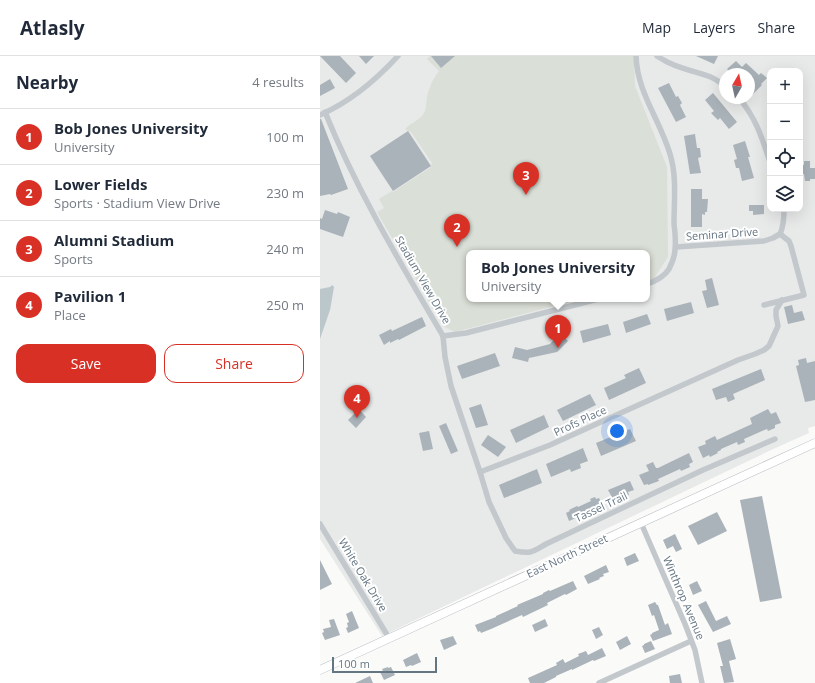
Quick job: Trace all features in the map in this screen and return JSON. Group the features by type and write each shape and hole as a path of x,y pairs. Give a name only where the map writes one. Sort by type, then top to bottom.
{"main road":[{"name":"East North Street","path":"320,670 815,443"}],"street":[{"path":"323,114 370,84 398,56"},
{"path":"636,56 641,84 647,101 663,135 674,176 674,225 676,247 672,263 663,277 650,283"},
{"path":"657,56 674,66 709,76 719,82"},
{"path":"745,104 755,122 767,154"},
{"name":"Stadium View Drive","path":"323,114 370,209 443,336 466,333 586,302"},
{"path":"764,305 804,295 791,246 789,241 780,234 782,230 784,212"},
{"name":"Seminar Drive","path":"676,247 764,241 780,234"},
{"name":"Profs Place","path":"480,472 550,445 738,360 764,350 769,346 778,326 776,310 782,300"},
{"path":"443,336 445,357 451,386 480,472"},
{"name":"Tassel Trail","path":"480,472 489,502 506,538 515,551 528,553 703,470 775,439"},
{"name":"Winthrop Avenue","path":"641,523 695,650 702,683"},
{"name":"White Oak Drive","path":"320,524 389,638"},
{"path":"599,683 691,641"}],"shaded area":[{"path":"320,56 815,56 815,426 808,428 809,433 382,636 320,539"},
{"path":"430,56 634,56 635,86 667,167 668,257 653,280 650,281 650,250 466,250 466,302 570,302 455,332 443,326 377,212 384,208 379,199 392,191 393,192 431,167 432,163 411,132 405,129 423,115 430,86 439,71 427,59"},
{"path":"332,285 334,287 330,310 320,339 320,289 330,287"}],"building":[{"path":"320,56 340,56 356,73 346,83"},
{"path":"359,56 374,56 366,64"},
{"path":"431,56 455,56 441,68"},
{"path":"696,56 718,56 714,64"},
{"path":"736,61 742,67 746,63 751,68 728,68"},
{"path":"755,71 759,75 761,73 767,78 761,84 762,85 755,92"},
{"path":"330,79 335,88 320,96 320,85"},
{"path":"669,83 676,97 678,96 682,103 680,105 686,117 676,122 658,88"},
{"path":"713,93 719,100 719,104 722,104 737,122 729,129 720,118 718,120 711,113 714,111 705,100"},
{"path":"320,119 348,189 331,195 320,196"},
{"path":"408,131 431,166 393,191 370,156"},
{"path":"695,134 697,148 700,148 701,157 698,158 701,173 690,174 684,136"},
{"path":"745,141 754,178 742,181 739,168 736,168 734,160 737,159 733,145"},
{"path":"804,161 810,161 810,168 815,168 815,179 805,181 803,174"},
{"path":"691,189 702,189 702,199 708,199 707,212 705,212 705,215 702,214 702,227 691,227"},
{"path":"749,205 764,205 764,214 753,215 753,211 749,211"},
{"path":"325,210 337,214 338,212 350,217 343,237 320,229 320,218 322,219"},
{"path":"712,278 719,305 707,308 702,291 707,290 705,280"},
{"path":"691,302 694,313 667,321 664,309"},
{"path":"792,305 794,313 802,311 805,320 788,324 784,307"},
{"path":"647,314 651,324 626,333 623,322"},
{"path":"422,317 426,326 399,340 398,339 390,343 390,341 384,345 379,335 391,329 392,331"},
{"path":"608,324 611,335 583,343 580,331"},
{"path":"557,336 561,340 564,337 568,341 557,352 529,358 528,362 512,358 515,347 527,350 550,344"},
{"path":"495,353 500,366 462,379 457,366"},
{"path":"806,358 807,363 815,361 815,400 805,402 796,366 799,365 798,360"},
{"path":"639,368 646,383 609,400 604,388 626,378 624,375"},
{"path":"761,369 765,380 733,394 735,399 728,402 726,397 716,400 712,389"},
{"path":"590,394 596,405 563,421 557,410"},
{"path":"481,404 488,425 476,428 469,408"},
{"path":"359,409 366,417 356,428 348,420"},
{"path":"768,409 771,414 776,412 781,423 775,425 775,428 768,431 767,429 762,431 744,439 745,442 738,445 737,442 721,449 717,452 718,453 710,457 709,455 703,458 698,447 706,444 705,441 715,436 717,440 752,424 750,418"},
{"path":"544,415 549,427 516,443 510,430"},
{"path":"446,423 458,451 451,454 439,426"},
{"path":"630,429 636,441 601,456 596,443"},
{"path":"429,431 433,449 423,451 419,433"},
{"path":"488,435 506,447 498,457 481,445"},
{"path":"583,448 588,461 580,464 581,468 571,472 570,469 551,477 546,464"},
{"path":"689,453 693,462 689,464 690,467 681,471 680,469 658,479 659,481 644,485 639,475 649,471 646,465 653,462 656,468 658,468"},
{"path":"537,469 542,483 504,498 499,485"},
{"path":"630,481 634,490 628,492 629,495 621,499 620,496 613,499 608,490"},
{"path":"762,496 782,598 760,602 740,500"},
{"path":"595,497 596,499 599,498 603,506 569,521 566,513 570,511 569,510 591,501 590,499"},
{"path":"717,512 727,531 698,545 688,526"},
{"path":"675,534 682,549 676,552 673,546 667,549 663,540"},
{"path":"635,553 639,561 627,566 624,558"},
{"path":"320,560 332,584 320,590"},
{"path":"606,565 609,572 603,574 604,576 599,578 600,579 588,584 584,576"},
{"path":"573,581 577,589 547,603 548,605 523,617 522,615 481,633 480,631 478,632 475,625 496,617 549,590 550,591"},
{"path":"697,581 702,591 693,595 689,585"},
{"path":"706,601 716,621 727,616 731,624 713,632 698,605"},
{"path":"655,602 658,605 665,625 668,623 672,634 653,641 650,635 659,630 654,615 652,616 648,605"},
{"path":"352,611 359,628 348,633 346,628 348,627 347,623 349,622 346,614"},
{"path":"334,619 340,635 325,640 322,633 324,632 323,629 331,627 329,620"},
{"path":"545,619 548,626 535,632 532,625"},
{"path":"599,627 603,635 596,639 592,630"},
{"path":"453,636 457,644 444,650 440,640"},
{"path":"627,636 631,644 620,650 616,642"},
{"path":"730,639 736,659 729,661 734,682 724,683 720,666 723,666 717,643"},
{"path":"651,641 655,649 645,653 642,646"},
{"path":"602,648 606,656 572,669 544,683 530,683 528,678 557,665 556,663 563,659 565,663 579,656 578,654 586,651 588,655"},
{"path":"417,653 421,662 406,667 403,660"},
{"path":"391,667 395,675 384,680 380,672 383,671 382,669"},
{"path":"680,674 682,683 670,683 669,676"},
{"path":"370,676 373,683 355,683"}],"place":[{"name":"Alumni Stadium","path":"526,195"},
{"name":"Lower Fields","path":"457,247"},
{"name":"Bob Jones University","path":"558,348"},
{"name":"Pavilion 1","path":"357,418"}]}
